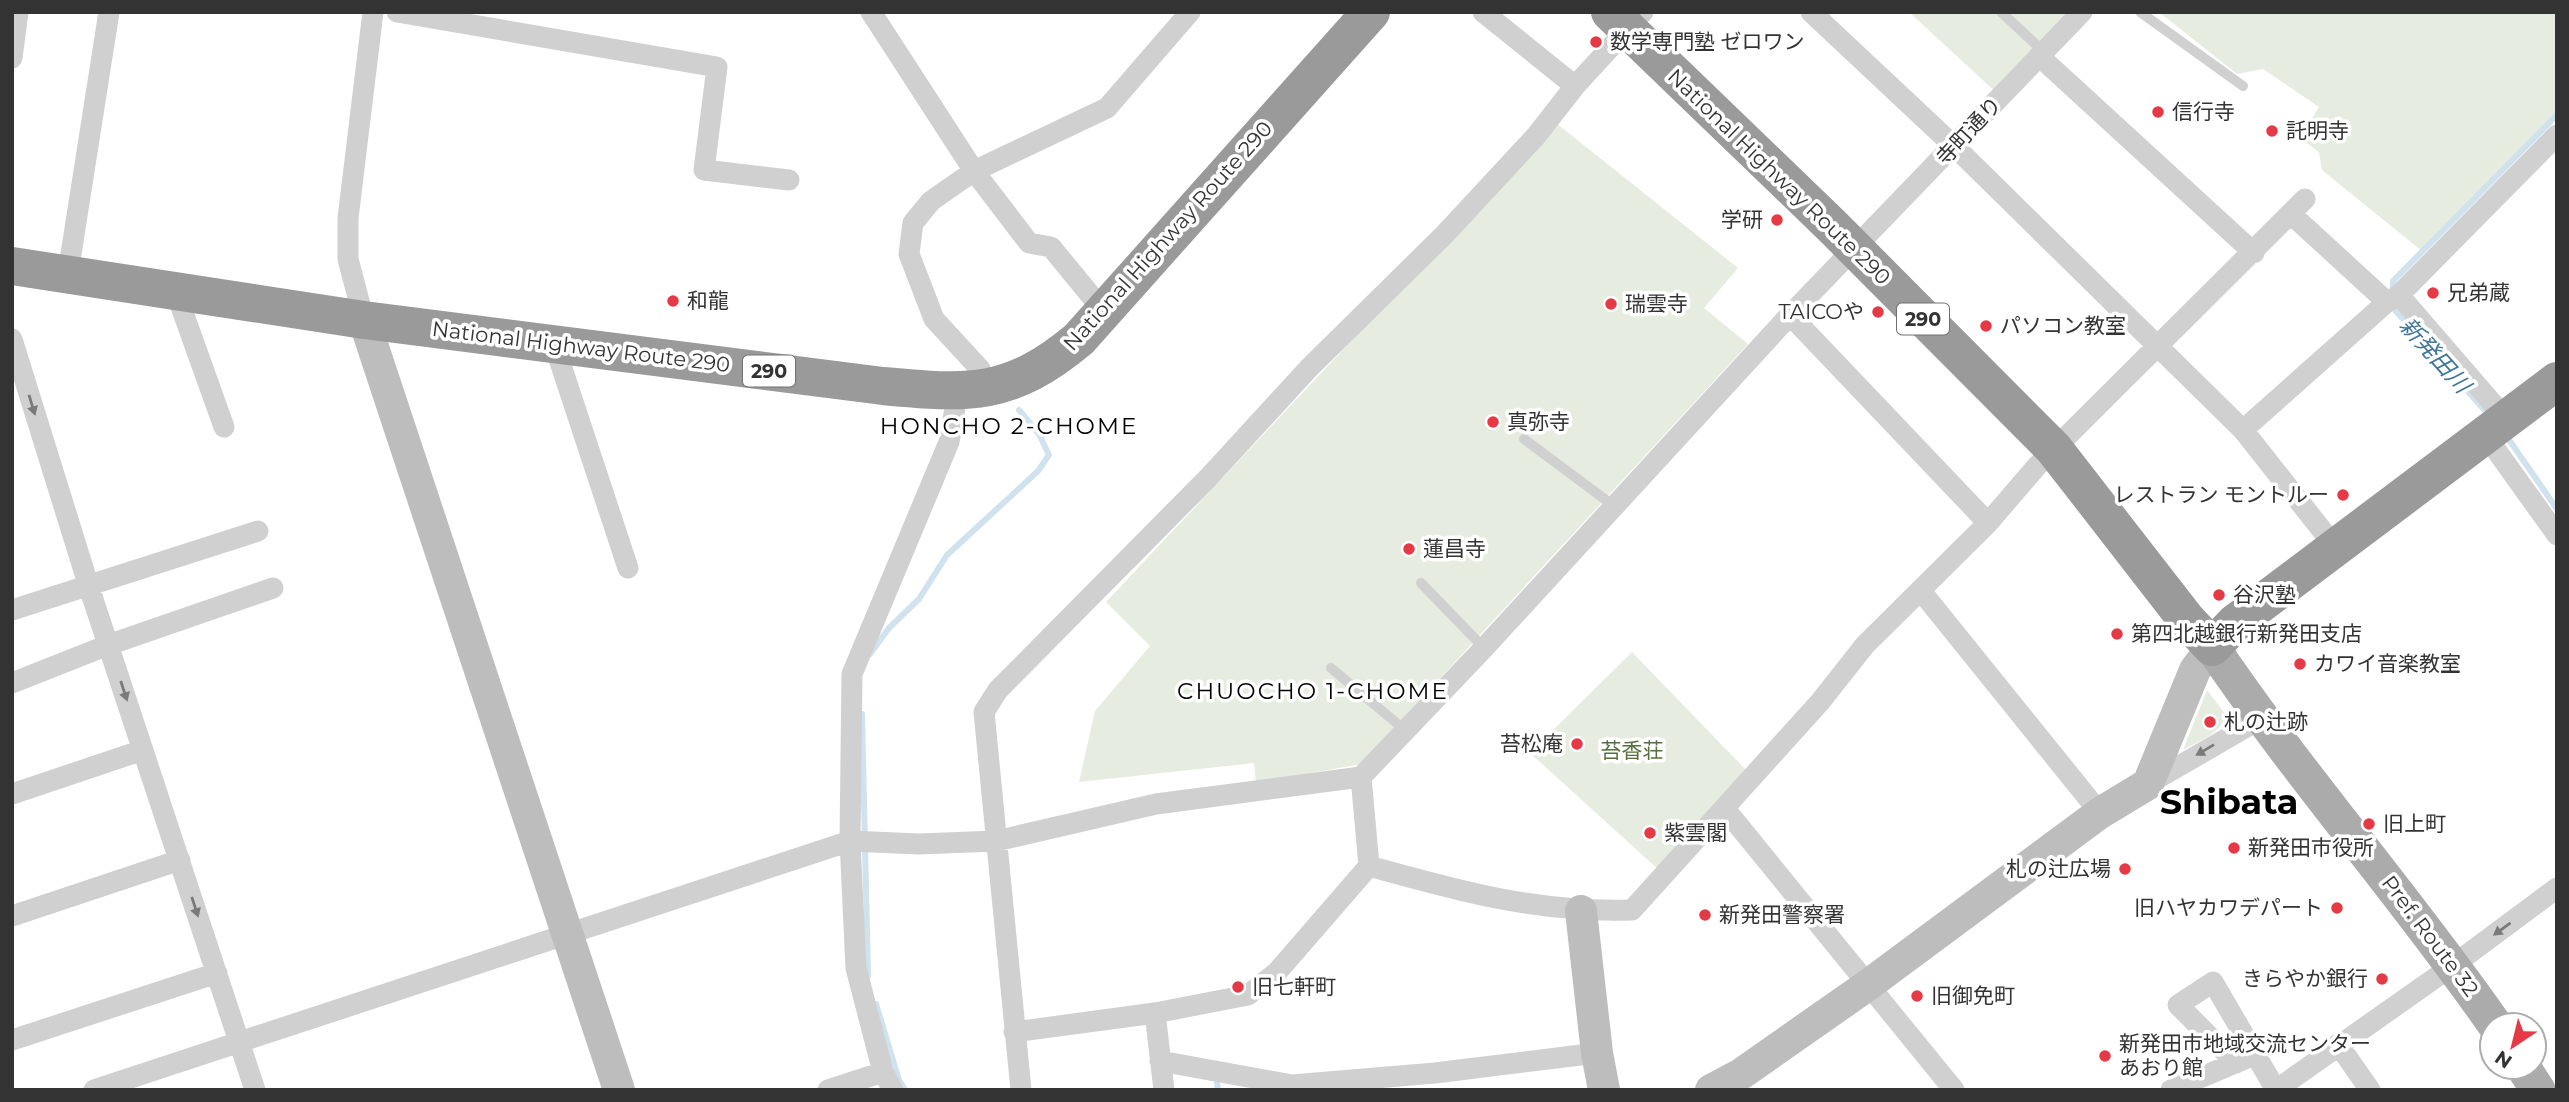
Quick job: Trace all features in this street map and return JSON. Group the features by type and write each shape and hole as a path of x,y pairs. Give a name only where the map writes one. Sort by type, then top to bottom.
{"highway":[{"name":"National Highway Route 290","path":"12,266 364,320 970,390 1028,376 1079,339 1371,12"},
{"name":"National Highway Route 290","path":"1627,18 2054,449 2186,620 2213,647"},
{"path":"2213,647 2235,623 2557,381"}],"main road":[{"name":"Pref. Route 32","path":"2213,647 2262,718 2485,1011"}],"street":[{"path":"12,58 18,12"},
{"path":"68,273 108,12"},
{"path":"373,12 348,218 348,259 364,320 619,1090"},
{"path":"397,12 717,66 704,170 789,180"},
{"path":"871,12 974,171 1029,243 1051,247 1092,297 1106,306"},
{"path":"828,1090 888,1081 856,968 850,841 852,674 949,443 955,408 970,390 980,369 934,319 909,254 913,223 931,201 974,171 1107,108 1191,12"},
{"path":"1483,12 1575,86"},
{"path":"1811,12 1955,147 2244,430 2336,548"},
{"name":"寺町通り","path":"1361,777 1484,648 1790,315 1955,147 2082,12"},
{"path":"1021,1090 984,712 998,690 1208,478 1309,368 1454,224 1536,136 1627,18"},
{"path":"2041,54 2254,253"},
{"path":"2244,430 2393,299 2557,135"},
{"path":"1369,866 1482,898 1581,911 1632,910 1820,702 1865,645 1988,523 2054,449 2157,345 2299,207 2393,299 2496,428 2557,535"},
{"path":"175,290 224,427"},
{"path":"1790,315 1988,523"},
{"path":"12,339 89,587 255,1090"},
{"path":"554,344 628,568"},
{"path":"12,610 258,531"},
{"path":"12,683 108,645 273,588"},
{"path":"1921,591 2099,813"},
{"path":"2148,783 2195,670 2213,647"},
{"path":"1711,1090 1741,1074 1868,985 2099,813 2262,718"},
{"path":"12,794 143,750"},
{"path":"94,1090 144,1082 240,1042 850,841 919,844 996,841 1156,804 1361,777 1369,866 1277,972 1248,995 1155,1013 1014,1032"},
{"path":"1725,809 1954,1090"},
{"path":"12,916 180,860"},
{"path":"2236,1063 2178,1005 2213,982 2276,1089 2452,966 2557,888"},
{"path":"1581,911 1597,1053 1604,1090"},
{"path":"12,1040 217,973"},
{"path":"1155,1013 1164,1090"},
{"path":"2339,1044 2370,1090"},
{"path":"1160,1061 1292,1085 1434,1073 1597,1053"},
{"path":"2171,1090 2257,1054"}],"lane":[{"path":"2001,12 2041,54"},
{"path":"2140,12 2243,86"},
{"path":"1524,439 1614,506"},
{"path":"1421,583 1484,648"},
{"path":"1331,668 1406,731"}],"green space":[{"path":"1909,12 2081,12 2000,96"},
{"path":"2159,12 2557,12 2557,115 2422,251 2322,170 2319,152 2300,138 2319,107 2263,69 2237,74"},
{"path":"1556,123 1738,268 1704,308 1748,344 1361,764 1256,783 1254,763 1079,782 1095,711 1150,646 1106,602"},
{"name":"苔香荘","path":"1632,652 1746,770 1659,870 1530,753"},
{"path":"2207,690 2229,719 2209,736 2183,750"}],"waterway":[{"name":"新発田川","path":"2393,294 2393,281 2557,115"},
{"name":"新発田川","path":"2394,305 2394,309 2489,415"},
{"path":"870,654 889,628 919,599 947,555 1038,471 1049,455 1039,434 1019,410"},
{"name":"新発田川","path":"2505,434 2557,509"},
{"path":"862,714 868,976"},
{"path":"876,1004 899,1080 905,1090"},
{"path":"1217,1081 1218,1090"}],"place":[{"name":"数学専門塾 ゼロワン","path":"1596,42"},
{"name":"信行寺","path":"2158,112"},
{"name":"託明寺","path":"2272,131"},
{"name":"学研","path":"1777,220"},
{"name":"兄弟蔵","path":"2433,293"},
{"name":"和龍","path":"673,301"},
{"name":"瑞雲寺","path":"1611,304"},
{"name":"TAICOや","path":"1878,312"},
{"name":"パソコン教室","path":"1986,326"},
{"name":"真弥寺","path":"1493,422"},
{"name":"レストラン モントルー","path":"2343,495"},
{"name":"蓮昌寺","path":"1409,549"},
{"name":"谷沢塾","path":"2219,595"},
{"name":"第四北越銀行新発田支店","path":"2117,634"},
{"name":"カワイ音楽教室","path":"2300,664"},
{"name":"札の辻跡","path":"2210,722"},
{"name":"苔松庵","path":"1577,744"},
{"name":"旧上町","path":"2369,824"},
{"name":"紫雲閣","path":"1650,833"},
{"name":"新発田市役所","path":"2234,848"},
{"name":"札の辻広場","path":"2125,869"},
{"name":"旧ハヤカワデパート","path":"2337,908"},
{"name":"新発田警察署","path":"1705,915"},
{"name":"きらやか銀行","path":"2382,979"},
{"name":"旧七軒町","path":"1238,987"},
{"name":"旧御免町","path":"1917,996"},
{"name":"新発田市地域交流センター あおり館","path":"2105,1056"}],"district":[{"name":"HONCHO 2-CHOME","path":"1009,426"},
{"name":"CHUOCHO 1-CHOME","path":"1313,691"},
{"name":"Shibata","path":"2229,802"}]}
